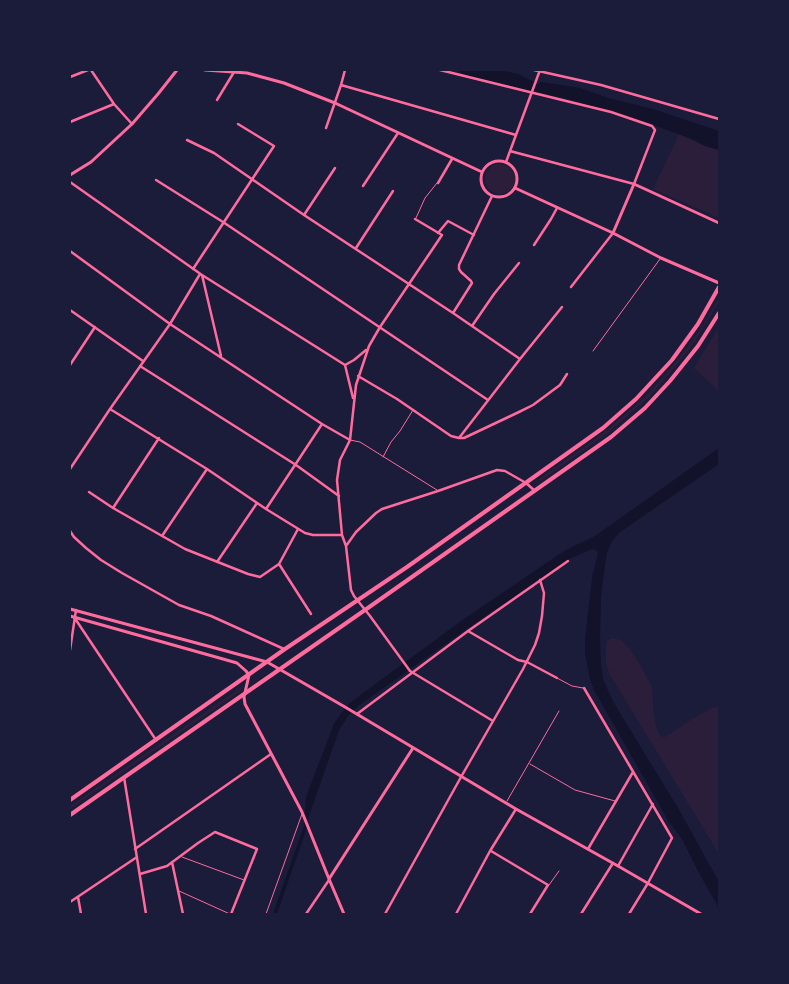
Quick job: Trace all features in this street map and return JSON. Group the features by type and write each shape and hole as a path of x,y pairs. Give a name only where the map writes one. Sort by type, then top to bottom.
{"main road":[{"path":"70,800 603,428 642,392 688,339 719,285"},
{"path":"70,815 604,443 645,408 664,388 687,360 719,313"},
{"path":"249,675 256,685"}],"street":[{"path":"70,77 89,70 114,104 132,124"},
{"path":"70,175 91,162 132,124 177,70"},
{"path":"205,70 247,73 284,83 335,103 482,172"},
{"path":"326,128 345,70"},
{"path":"440,70 611,112 652,126 655,130 613,233 571,287"},
{"path":"534,70 601,85 719,119"},
{"path":"506,162 540,71"},
{"path":"216,100 234,72"},
{"path":"341,85 516,135"},
{"path":"70,122 114,104"},
{"path":"193,269 274,146 238,124"},
{"path":"363,186 398,133"},
{"path":"187,140 214,153 520,359"},
{"path":"510,151 634,184 719,223"},
{"path":"438,182 452,159"},
{"path":"492,162 506,162 516,171 515,188 505,197 498,198 486,192 480,180 486,166 492,162"},
{"path":"304,215 335,168"},
{"path":"156,180 223,222 488,400"},
{"path":"70,182 193,269 345,365 354,404"},
{"path":"515,188 719,285"},
{"path":"356,248 393,191"},
{"path":"453,313 472,283 461,272 459,268 460,263 492,196"},
{"path":"534,245 558,208"},
{"path":"345,365 359,357 368,346 442,235 415,219"},
{"path":"438,233 448,221 474,235"},
{"path":"70,251 170,324 322,424 350,440"},
{"path":"472,326 494,294 519,263"},
{"path":"70,469 170,324 201,274"},
{"path":"201,274 221,357"},
{"path":"459,438 562,307"},
{"path":"70,310 143,362"},
{"path":"70,365 95,327"},
{"path":"368,346 358,376 350,440 340,460 337,480 342,535 346,546 351,590 411,672 493,721"},
{"path":"359,357 363,361"},
{"path":"140,366 296,465 339,496"},
{"path":"358,376 384,391 442,431 451,436 464,438 526,409 558,387 567,374"},
{"path":"350,381 353,384 357,383"},
{"path":"110,409 159,438 305,533 313,535 342,535"},
{"path":"266,509 322,424"},
{"path":"113,508 159,438"},
{"path":"162,536 207,469"},
{"path":"346,546 356,532 382,509 497,470 505,470 535,491"},
{"path":"88,492 185,549 260,577 279,564 298,529"},
{"path":"217,562 257,503"},
{"path":"70,531 74,537 102,560 179,605 211,616 285,649"},
{"path":"355,713 568,561"},
{"path":"279,564 311,614"},
{"path":"385,914 535,645 542,616 544,593 540,580"},
{"path":"70,609 268,662 460,777 648,883 694,913 700,914"},
{"path":"70,622 76,610"},
{"path":"70,650 72,616"},
{"path":"72,616 230,661 241,666 249,675 244,694 245,704 303,814 344,914"},
{"path":"72,616 156,740"},
{"path":"468,631 518,660 527,662 557,678"},
{"path":"584,688 672,838 629,914"},
{"path":"306,914 413,748"},
{"path":"135,849 271,754"},
{"path":"588,849 633,772"},
{"path":"124,777 146,914"},
{"path":"618,866 653,804"},
{"path":"456,914 490,851 516,809"},
{"path":"140,874 162,868 216,832 256,849 231,914"},
{"path":"490,851 548,886 530,914"},
{"path":"70,902 137,857"},
{"path":"172,862 183,914"},
{"path":"581,914 613,863"},
{"path":"78,896 81,914"}],"lane":[{"path":"415,219 425,198 438,182"},
{"path":"593,351 661,258"},
{"path":"383,457 413,410"},
{"path":"350,440 360,442 438,491"},
{"path":"557,678 572,686 584,688"},
{"path":"506,803 559,711"},
{"path":"529,763 575,790 615,801"},
{"path":"266,914 303,814"},
{"path":"180,856 244,880"},
{"path":"548,886 559,871"},
{"path":"179,890 231,914"}],"shaded area":[{"path":"454,70 500,70 518,74 536,83 542,82 580,88 608,98 653,109 719,131 719,150 623,115 556,96 469,76"},
{"path":"679,134 719,150 719,218 653,189"},
{"path":"500,164 511,168 515,179 511,190 500,194 489,190 485,179 489,168"},
{"path":"719,297 719,302 694,343 648,398 608,433 541,481 539,479 606,431 646,396 686,349 702,327"},
{"path":"719,327 719,391 694,368"},
{"path":"719,448 719,464 620,532 612,541 607,552 603,580 600,635 603,679 609,693 678,808 719,882 719,908 682,839 669,822 594,690 590,679 585,654 585,640 592,578 598,554 596,550 592,549 569,559 468,628 358,706 348,716 339,730 277,914 273,914 304,826 306,797 334,724 351,702 464,619 564,551 595,536"},
{"path":"612,638 621,640 630,649 652,687 654,717 661,736 664,737 670,734 692,719 719,706 719,854 610,675 606,664 606,646 607,641"},
{"path":"241,687 241,691 70,809 70,806"}]}
